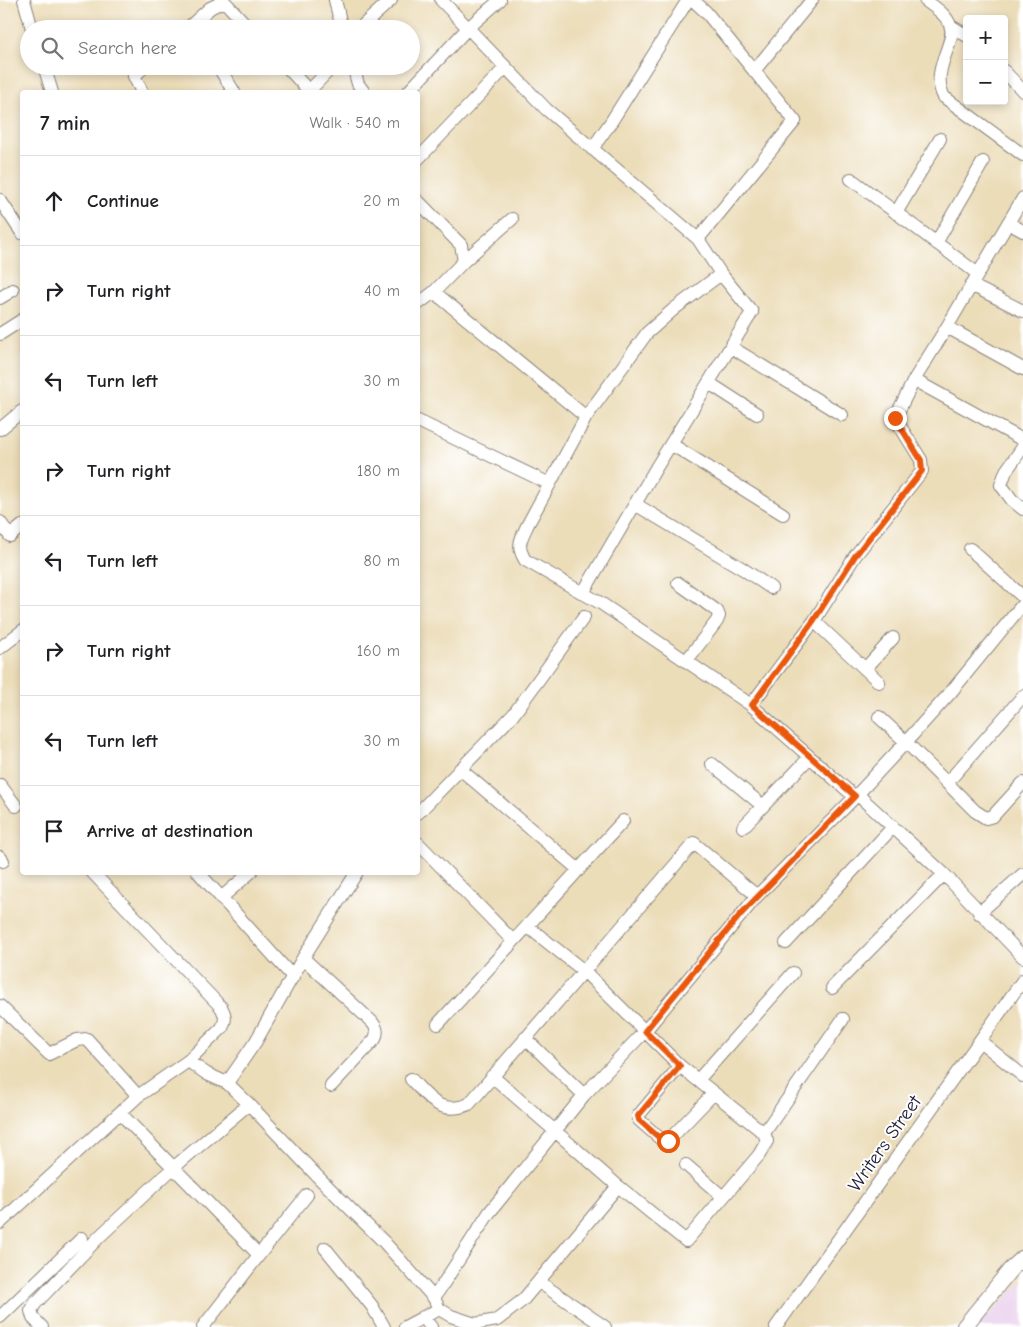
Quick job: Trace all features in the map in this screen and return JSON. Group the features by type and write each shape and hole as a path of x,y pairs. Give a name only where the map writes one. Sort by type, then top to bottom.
{"street":[{"path":"24,0 30,20"},
{"path":"195,20 208,4 224,0 242,20"},
{"path":"335,0 340,20"},
{"path":"369,20 391,0"},
{"path":"441,0 546,109 698,239 721,274 752,312 583,593"},
{"path":"410,90 467,29 500,0"},
{"path":"592,149 616,115 688,0"},
{"path":"693,0 706,12 795,121 698,239"},
{"path":"754,71 812,0"},
{"path":"925,0 945,17 951,26 963,34"},
{"path":"951,26 952,34 939,84 944,97 1023,155"},
{"path":"420,157 506,68"},
{"path":"47,75 51,90"},
{"path":"135,75 141,90"},
{"path":"224,75 233,90"},
{"path":"294,75 308,90"},
{"path":"312,90 325,75"},
{"path":"356,75 358,84 362,90"},
{"path":"1008,75 1022,88"},
{"path":"896,213 940,138"},
{"path":"936,243 983,162"},
{"path":"851,179 978,274"},
{"path":"752,705 814,620 855,556 922,471 921,460 895,418 914,380 1023,198"},
{"path":"0,200 20,230"},
{"path":"420,203 461,245 464,261"},
{"path":"420,302 434,292 464,261 512,219"},
{"path":"1008,223 1023,231"},
{"path":"721,274 674,309 647,333 586,417 524,532 519,551 525,560 583,593 687,660 752,705 893,827 944,874 979,913 1023,957"},
{"path":"971,285 1023,312"},
{"path":"0,298 13,290"},
{"path":"434,292 586,417"},
{"path":"0,334 20,321"},
{"path":"947,327 1023,369"},
{"path":"731,347 842,415"},
{"path":"914,380 1023,440"},
{"path":"709,383 757,414"},
{"path":"0,429 20,418"},
{"path":"420,422 550,484"},
{"path":"671,444 783,514"},
{"path":"1023,447 1006,471 1001,485 1012,500 1023,509"},
{"path":"635,504 771,588"},
{"path":"0,522 10,536 20,528"},
{"path":"970,549 1023,597"},
{"path":"678,583 717,611 719,616 687,660"},
{"path":"405,1327 427,1322 489,1213 584,1096 645,1031 756,896 856,795 951,692 1023,604"},
{"path":"420,811 513,715 584,617"},
{"path":"814,620 879,682"},
{"path":"0,648 20,633"},
{"path":"865,669 893,638"},
{"path":"947,783 1023,696"},
{"path":"879,717 975,811 986,818 993,816 1023,783"},
{"path":"743,827 810,757"},
{"path":"712,764 763,806"},
{"path":"460,769 579,870"},
{"path":"0,784 16,806"},
{"path":"438,1024 623,821"},
{"path":"786,944 893,827"},
{"path":"411,1079 438,1106 446,1109 458,1109 469,1104 694,843 756,896"},
{"path":"420,845 513,941"},
{"path":"832,988 944,874"},
{"path":"979,913 1023,874"},
{"path":"0,1223 138,1096 188,1061 222,1028 226,1021 226,1016 221,1007 95,875"},
{"path":"201,875 293,977"},
{"path":"221,898 248,875"},
{"path":"227,1083 256,1041 303,958 355,875"},
{"path":"492,1076 618,1186 686,1241 759,1155 766,1141 764,1133 680,1066 584,971 528,926"},
{"path":"303,958 376,1027 375,1040 331,1086"},
{"path":"698,1080 793,974"},
{"name":"Writers Street","path":"776,1327 1023,980"},
{"path":"0,1006 49,1054 77,1040 87,1039 138,1096"},
{"path":"764,1133 842,1019"},
{"path":"525,1038 584,1096"},
{"path":"980,1041 1023,1076"},
{"path":"188,1061 207,1074 227,1083 249,1104 384,1242 436,1304 451,1316 475,1324 498,1320 523,1300 618,1186"},
{"path":"680,1066 638,1116 639,1120 663,1141 670,1141 714,1093"},
{"path":"42,1327 33,1318 31,1311 35,1304 100,1236 173,1168 249,1104"},
{"path":"120,1112 259,1255"},
{"path":"686,1165 723,1197"},
{"path":"203,1327 307,1195"},
{"path":"0,1317 82,1238"},
{"path":"325,1248 372,1306 384,1327"},
{"path":"964,1327 1010,1270 1023,1258"},
{"path":"539,1282 606,1327"}],"shaded area":[{"path":"1023,1281 1023,1327 977,1327"}],"route":[{"path":"668,1141 663,1141 639,1120 638,1116 680,1066 645,1031 756,896 855,796 752,705 814,620 855,556 922,471 921,460 895,418"}]}
